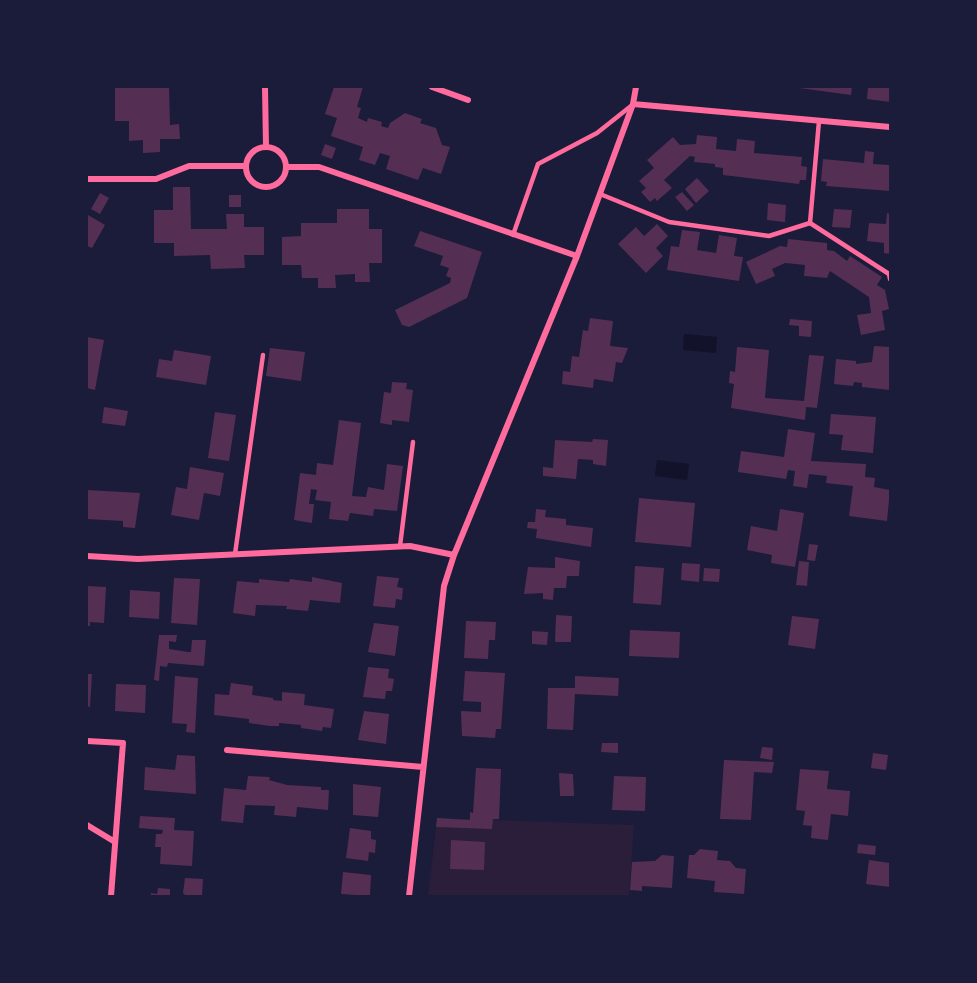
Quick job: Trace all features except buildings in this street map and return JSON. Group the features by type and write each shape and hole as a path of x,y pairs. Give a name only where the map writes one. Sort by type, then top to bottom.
{"street":[{"path":"265,87 266,147"},
{"path":"432,87 468,100"},
{"path":"409,896 444,586 454,555 577,256 633,104 636,87"},
{"path":"633,104 890,127"},
{"path":"266,147 278,151 286,167 282,179 272,186 265,187 254,183 246,166 254,151 266,147"},
{"path":"87,179 156,179 189,166 246,166"},
{"path":"286,167 319,167 577,256"},
{"path":"87,556 138,559 400,546 454,555"},
{"path":"87,741 123,743 111,896"},
{"path":"227,750 423,767"},
{"path":"87,825 115,843"}],"lane":[{"path":"513,235 538,164 597,133 633,104"},
{"path":"810,223 819,121"},
{"path":"600,194 669,222 769,236 810,223"},
{"path":"810,223 889,274 890,279"},
{"path":"235,554 263,355"},
{"path":"400,546 412,442"}],"shaded area":[{"path":"684,334 717,337 716,353 683,350"},
{"path":"657,460 689,464 687,480 655,476"},
{"path":"437,818 634,825 629,896 428,896"}]}
